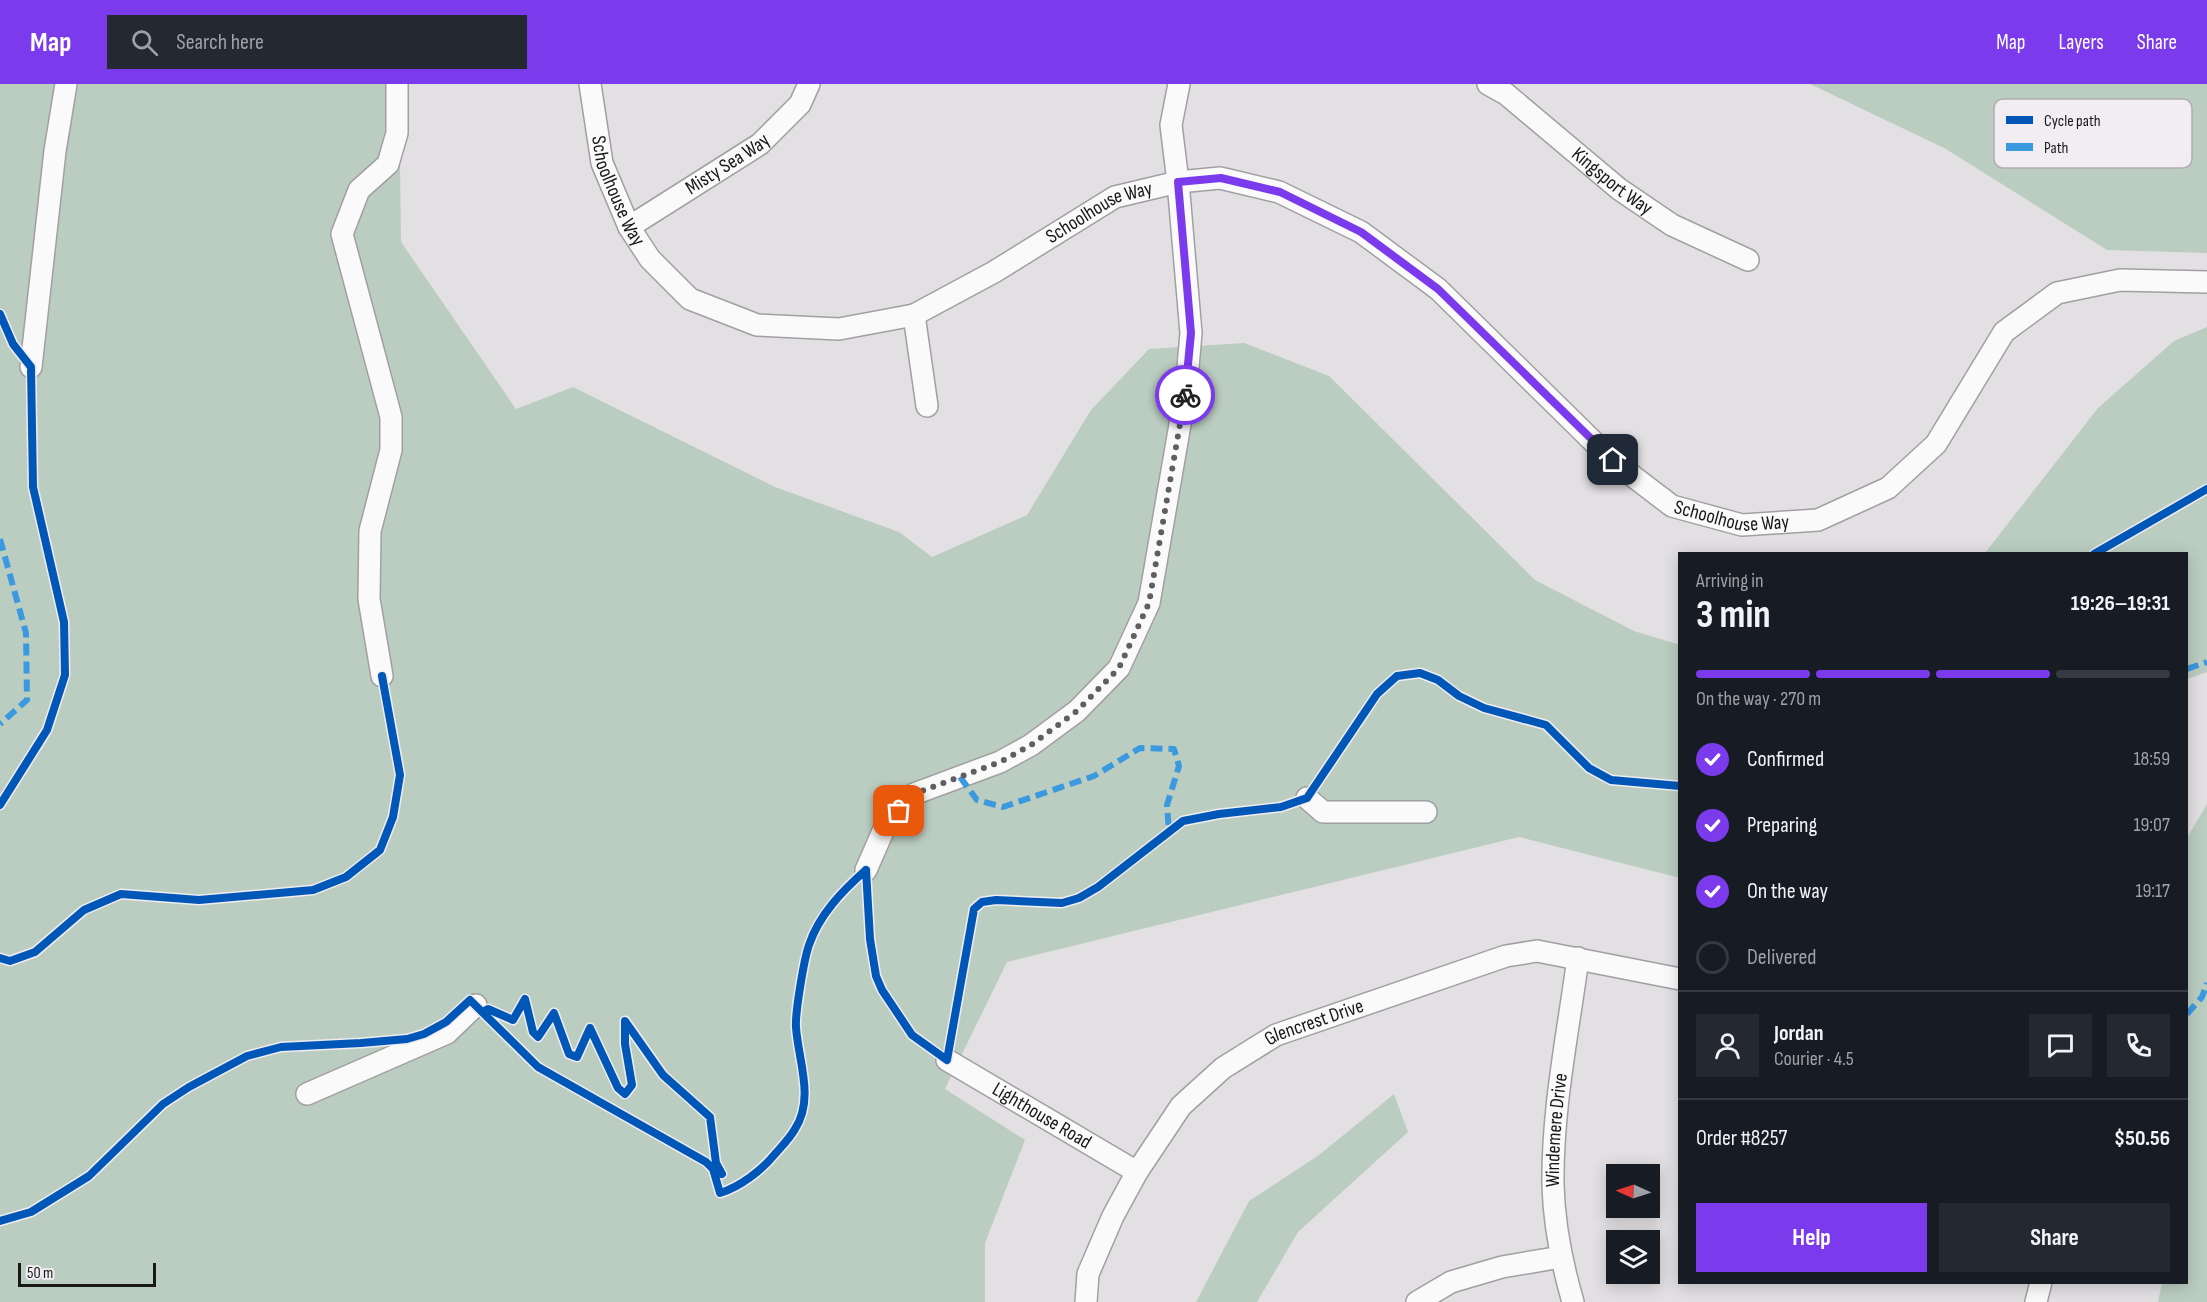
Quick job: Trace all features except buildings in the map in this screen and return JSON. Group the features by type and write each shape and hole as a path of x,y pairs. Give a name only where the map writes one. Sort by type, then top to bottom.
{"street":[{"path":"31,367 55,151 66,84"},
{"path":"382,676 369,599 370,531 391,450 391,417 342,234 358,190 388,164 397,133 397,84"},
{"name":"Schoolhouse Way","path":"590,84 602,163 629,227 650,259 690,299 757,325 839,329 915,315 994,272 1115,197 1178,182 1221,178 1280,192 1361,232 1438,289 1630,474 1672,506 1742,525 1818,520 1888,488 1936,444 2004,332 2057,293 2120,280 2207,282"},
{"name":"Misty Sea Way","path":"629,227 760,144 800,104 809,84"},
{"path":"866,870 885,829 914,794 1000,762 1031,745 1077,711 1119,668 1149,603 1186,390 1191,333 1171,125 1179,84"},
{"name":"Kingsport Way","path":"1488,84 1506,94 1619,189 1672,225 1748,260"},
{"path":"915,315 927,406"},
{"path":"1307,798 1323,812 1426,812"},
{"name":"Glencrest Drive","path":"1086,1302 1088,1275 1113,1216 1137,1172 1181,1106 1223,1068 1276,1035 1506,956 1537,951 1678,979"},
{"name":"Windemere Drive","path":"1573,1302 1561,1257 1553,1185 1558,1103 1578,958"},
{"path":"308,1094 447,1033 476,1005"},
{"name":"Lighthouse Road","path":"946,1060 1137,1172"},
{"path":"1417,1302 1451,1282 1503,1267 1561,1257"},
{"path":"2036,1302 2040,1284"}],"green space":[{"path":"0,84 399,84 401,242 516,409 573,387 775,487 899,532 932,557 1027,515 1091,410 1149,349 1244,343 1329,376 1535,580 1634,631 1678,644 1678,877 1519,837 1007,962 945,1089 1025,1140 985,1243 985,1302 0,1302"},
{"path":"1810,84 2207,84 2207,253 2107,250 1946,149"},
{"path":"2207,327 2207,672 2188,679 2188,552 1986,552 2098,408 2174,341"},
{"path":"2207,804 2207,1302 2158,1302 2162,1284 2188,1284 2188,836"},
{"path":"1394,1094 1408,1132 1298,1232 1257,1302 1196,1302 1249,1201 1319,1155"}],"marked path":[{"path":"0,539 26,633 27,700 0,724"},
{"path":"2188,669 2207,662"},
{"path":"960,777 977,800 1003,807 1094,776 1140,748 1174,749 1179,766 1167,805 1169,832"},
{"path":"2188,1013 2202,997 2207,983"}],"cycle path":[{"path":"0,314 13,344 31,367 33,487 64,622 65,675 47,730 0,805"},
{"path":"2097,552 2207,489"},
{"path":"866,870 870,939 876,976 882,990 912,1035 947,1060 974,909 982,902 996,900 1062,903 1079,898 1098,887 1183,821 1219,814 1281,807 1307,798 1377,694 1397,676 1420,673 1438,680 1459,696 1484,708 1546,725 1589,768 1611,780 1678,786"},
{"path":"0,958 10,961 35,952 84,910 121,894 199,900 313,890 346,877 380,850 393,817 400,775 382,676"},
{"path":"0,1221 31,1212 89,1176 163,1104 189,1087 247,1056 281,1047 407,1039 424,1034 446,1022 470,1000 538,1067 706,1162 713,1169 720,1193 728,1190 750,1177 770,1160 791,1136 801,1117 805,1092 796,1020 807,952 813,934 825,914 848,886 866,870"},
{"path":"483,1012 488,1009 513,1020 525,999 533,1032 538,1037 554,1013 569,1054 577,1057 590,1028 618,1088 625,1094 632,1085 625,1044 625,1021 663,1075 710,1117 716,1163 722,1174"}],"way so far":[{"path":"899,811 914,794 1000,762 1031,745 1077,711 1119,668 1149,603 1185,395"}],"route":[{"path":"1185,395 1191,333 1178,182 1221,178 1280,192 1361,232 1438,289 1613,460"}]}
